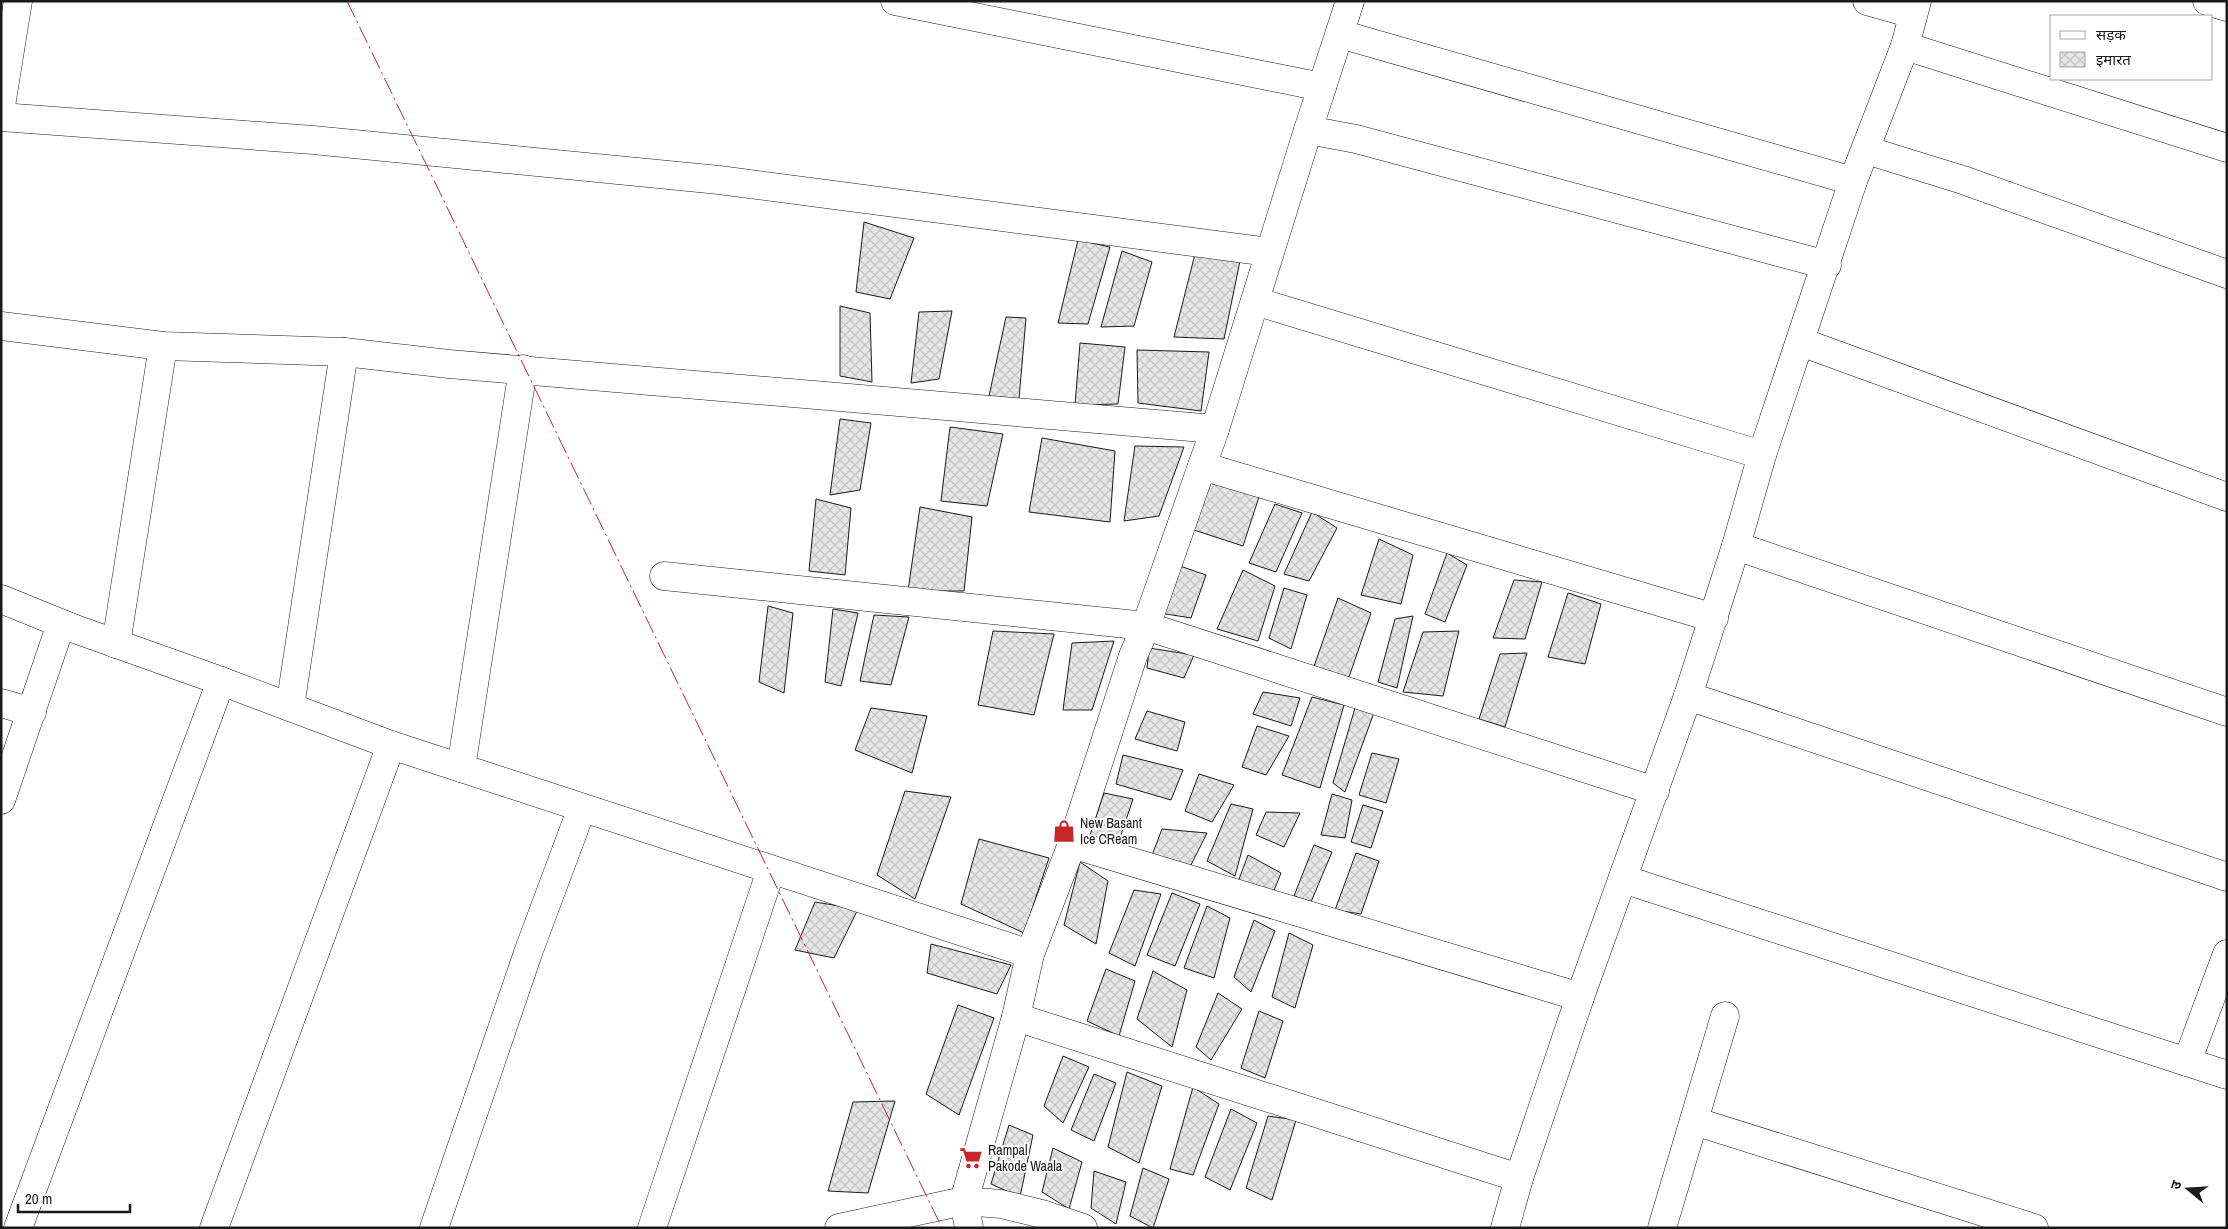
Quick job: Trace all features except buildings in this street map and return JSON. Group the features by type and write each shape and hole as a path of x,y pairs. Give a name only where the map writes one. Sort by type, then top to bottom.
{"street":[{"path":"1,106 18,1"},
{"path":"895,1 1322,86"},
{"path":"969,1228 964,1201 1016,1017 1030,954 1072,844 1133,656 1146,626 1215,429 1269,252 1350,1"},
{"path":"1505,1228 1518,1178 1580,997 1655,791 1714,618 1762,455 1827,265 1853,182 1905,46 1915,8 1867,1"},
{"path":"2207,1 2227,7"},
{"path":"1340,34 1853,182"},
{"path":"1905,46 2227,148"},
{"path":"1,117 313,140 719,180 1269,252"},
{"path":"1308,130 1356,139 1827,265"},
{"path":"1866,150 1963,180 2227,274"},
{"path":"1255,301 1762,455"},
{"path":"1,326 163,346 344,352 448,364 1215,429"},
{"path":"1801,342 2227,497"},
{"path":"116,644 163,346"},
{"path":"290,706 344,352"},
{"path":"462,768 523,369"},
{"path":"1202,466 1714,618"},
{"path":"1736,546 2227,712"},
{"path":"664,576 1146,626 1655,791"},
{"path":"1,599 70,627 391,744 1030,954"},
{"path":"1,800 61,624 70,627"},
{"path":"18,1228 221,681"},
{"path":"1688,696 2227,877"},
{"path":"1,703 32,712"},
{"path":"214,1228 391,744"},
{"path":"434,1228 529,950 582,808"},
{"path":"1072,844 1580,997"},
{"path":"652,1228 771,870"},
{"path":"1623,879 2227,1075"},
{"path":"2187,1062 2226,958"},
{"path":"1670,1226 1694,1121 1725,1016"},
{"path":"1016,1017 1518,1178"},
{"path":"1694,1121 2034,1228"},
{"path":"851,1226 964,1201 1001,1204 1042,1214 1083,1228"}],"power":[{"path":"347,1 942,1228"}],"place":[{"name":"New Basant Ice CReam","path":"1064,831"},
{"name":"Rampal Pakode Waala","path":"971,1158"}]}
